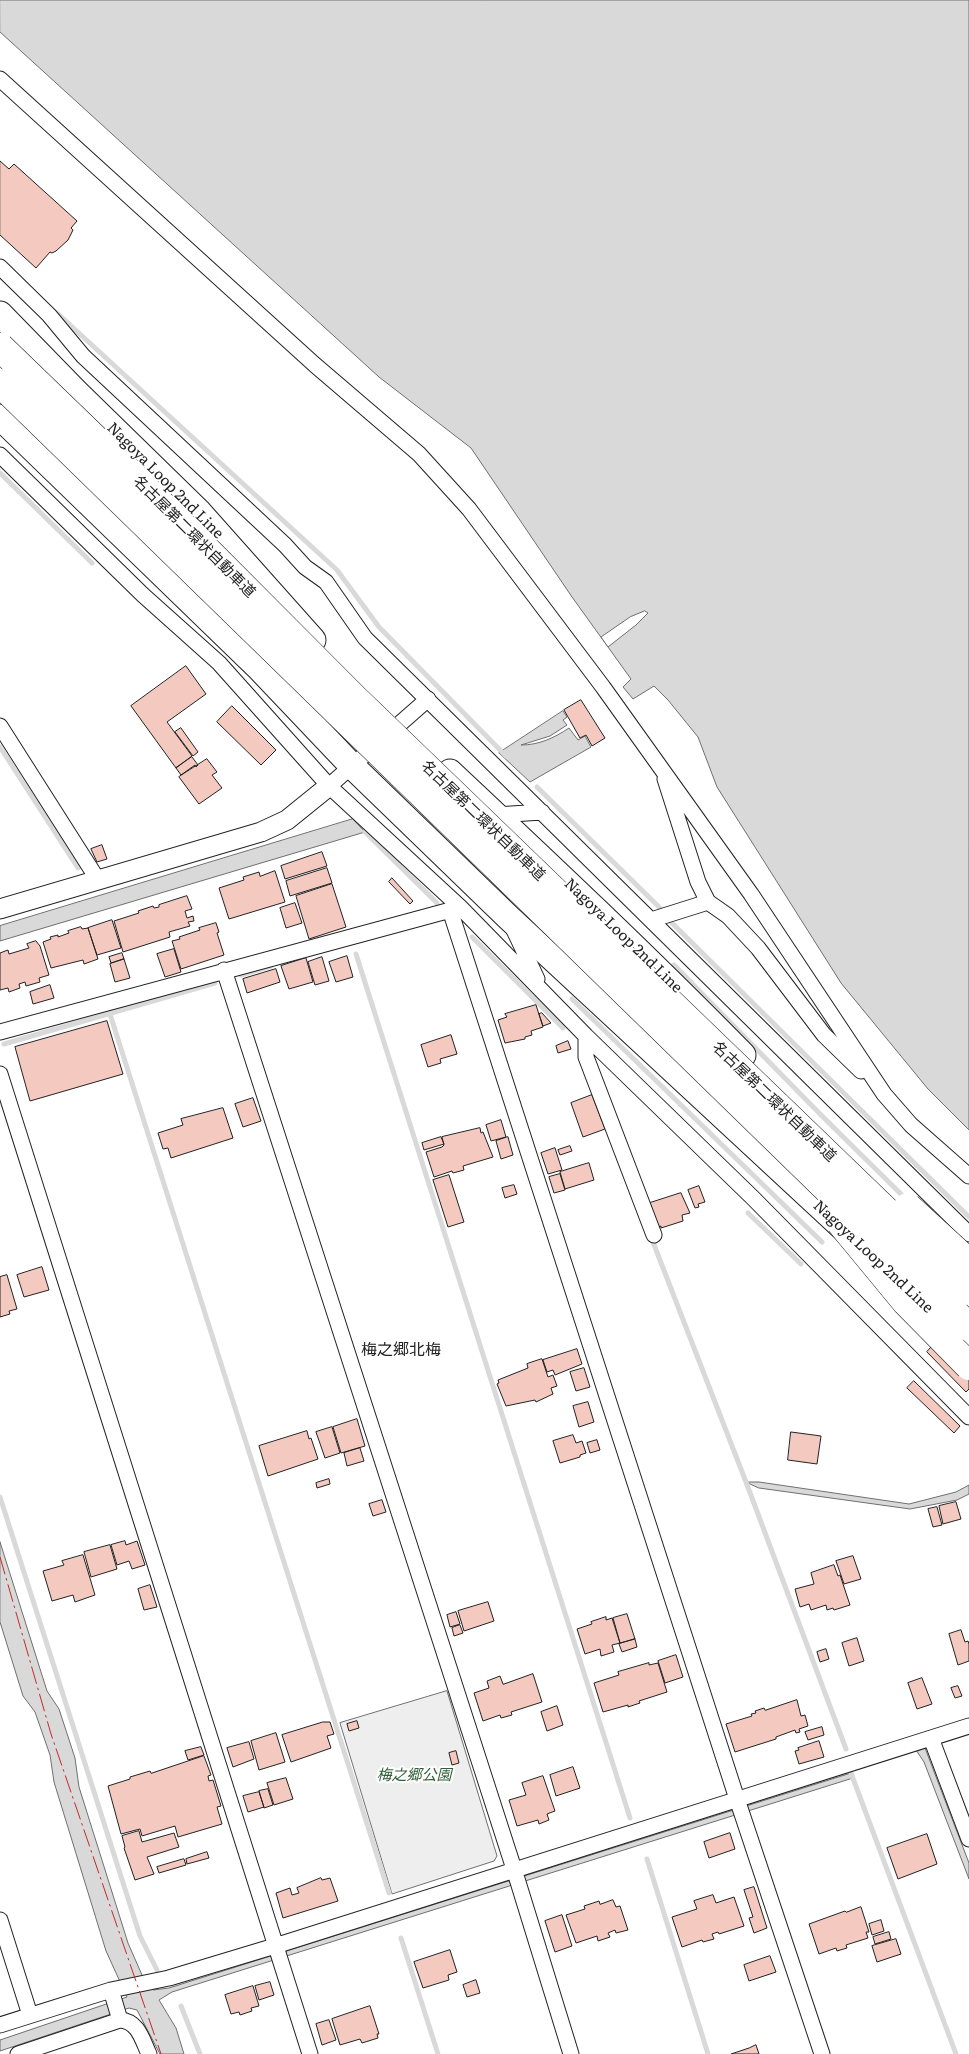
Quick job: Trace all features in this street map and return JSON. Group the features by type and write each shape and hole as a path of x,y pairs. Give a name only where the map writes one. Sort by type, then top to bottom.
{"highway":[{"name":"Nagoya Loop 2nd Line","path":"0,314 76,392 199,512 339,670 496,815 690,1000 854,1170 969,1282"},
{"name":"名古屋第二環状自動車道","path":"0,347 118,461 354,697 969,1291"},
{"name":"名古屋第二環状自動車道","path":"0,383 969,1327"},
{"name":"Nagoya Loop 2nd Line","path":"0,416 258,667 352,766 508,917 969,1347"},
{"path":"757,1086 902,1201 969,1263"},
{"path":"750,1113 906,1302 969,1366"}],"street":[{"path":"0,79 315,365 419,454 469,509 662,768 751,894 884,1094"},
{"path":"0,267 49,315 83,356 285,545 305,566 326,582 364,638 969,1234"},
{"path":"0,455 143,595 219,664 329,786 753,1198 969,1416"},
{"path":"219,664 258,667"},
{"path":"0,909 261,832 287,820 329,786 428,699"},
{"path":"0,726 98,880"},
{"path":"662,768 698,882 708,902 728,916 758,948 824,1035 884,1094 911,1125 969,1176"},
{"path":"496,815 542,812"},
{"path":"651,920 708,902"},
{"path":"0,1032 455,909"},
{"path":"455,909 740,1807 822,2054"},
{"path":"508,917 534,975 555,1004"},
{"path":"224,970 517,1877 571,2054"},
{"path":"586,1036 586,1057 654,1235"},
{"path":"0,1074 310,2054"},
{"path":"0,2025 517,1877 740,1807 969,1726"},
{"path":"931,1738 969,1839"},
{"path":"0,1920 30,2015"},
{"path":"114,1991 119,2017"},
{"path":"18,2054 119,2017 128,2020 137,2029 149,2054"}],"green space":[{"name":"梅之郷公園","path":"447,1691 497,1856 494,1861 392,1894 340,1723"}],"shaded area":[{"path":"0,0 969,0 969,1130 928,1089 841,983 717,787 698,737 654,686 633,699 623,687 631,679 572,597 471,448 379,377 0,32"},
{"path":"563,711 567,717 563,720 567,725 550,736 521,745 534,744 546,740 569,728 578,740 585,736 591,747 530,782 499,753"},
{"path":"353,819 365,832 0,941 0,926"},
{"path":"746,1482 759,1482 909,1504 956,1492 969,1485 969,1494 957,1500 910,1509 759,1488"},
{"path":"0,1542 47,1691 59,1709 75,1758 79,1787 128,1943 142,1975 153,1990 169,1988 851,1773 853,1778 172,1992 159,2000 176,2028 184,2054 160,2054 137,2010 129,2008 0,2051 0,2040 127,1997 106,1951 54,1782 50,1755 35,1712 23,1696 0,1622"},
{"path":"925,1748 969,1863 969,1879 924,1762 916,1750"}],"pier":[{"path":"645,611 648,613 636,625 608,647 601,637 630,617"}],"building":[{"path":"0,161 9,169 14,164 77,221 71,228 73,230 68,240 56,251 50,252 36,268 0,235"},
{"path":"186,666 206,694 167,722 192,756 176,768 131,706"},
{"path":"581,700 605,738 592,746 586,735 580,738 564,710"},
{"path":"232,706 276,750 261,765 217,722"},
{"path":"181,728 198,752 193,756 175,732"},
{"path":"192,757 198,765 196,767 195,765 181,775 176,768"},
{"path":"207,759 217,772 212,775 222,788 199,804 179,777"},
{"path":"102,845 107,859 97,862 91,849"},
{"path":"322,852 327,866 285,879 281,866"},
{"path":"327,868 332,883 290,896 286,881"},
{"path":"275,871 285,902 229,919 219,888 244,880 243,877 259,872 260,876"},
{"path":"392,878 413,901 410,904 389,882"},
{"path":"332,884 346,927 309,939 296,896"},
{"path":"187,896 192,909 185,911 187,918 193,916 194,921 188,922 190,926 169,932 170,937 123,952 114,921 139,913 138,911 153,906 154,908 159,907 159,905"},
{"path":"295,903 302,923 286,928 280,908"},
{"path":"112,920 121,948 97,955 88,928"},
{"path":"216,923 224,955 181,969 172,941 200,930 199,928"},
{"path":"81,927 82,929 88,928 98,959 84,964 83,960 51,968 43,942 51,939 50,937 58,935 58,937 69,933 68,931"},
{"path":"36,941 40,946 49,975 39,978 40,982 26,986 25,982 19,984 20,988 9,992 8,988 0,990 0,953 8,950 9,954 29,948 27,944"},
{"path":"174,949 181,972 165,977 157,954"},
{"path":"122,953 124,959 111,963 109,957"},
{"path":"347,956 353,977 336,982 329,962"},
{"path":"322,957 329,981 315,985 308,962"},
{"path":"306,958 313,982 289,989 281,966"},
{"path":"124,959 130,978 115,982 110,964"},
{"path":"276,969 280,982 247,993 243,979"},
{"path":"50,985 54,998 33,1004 30,992"},
{"path":"536,1005 543,1027 531,1031 532,1035 525,1037 525,1039 505,1043 498,1020 507,1017 505,1014"},
{"path":"542,1013 551,1023 543,1026 539,1014"},
{"path":"107,1021 123,1074 30,1101 15,1047"},
{"path":"451,1035 457,1054 440,1059 441,1063 428,1067 421,1045"},
{"path":"568,1041 571,1049 558,1053 556,1046"},
{"path":"592,1095 605,1129 583,1137 571,1103"},
{"path":"253,1098 261,1121 243,1127 235,1104"},
{"path":"223,1108 233,1138 171,1158 168,1148 163,1149 158,1133 183,1125 181,1119"},
{"path":"501,1120 506,1137 491,1141 486,1125"},
{"path":"480,1128 493,1157 463,1166 464,1170 453,1173 452,1171 434,1177 426,1152 442,1147 444,1145 442,1137"},
{"path":"441,1137 444,1144 424,1150 422,1143"},
{"path":"508,1137 513,1155 501,1159 496,1141"},
{"path":"570,1146 572,1151 560,1155 558,1150"},
{"path":"555,1148 562,1170 548,1174 541,1153"},
{"path":"589,1163 594,1180 565,1189 560,1172"},
{"path":"560,1174 565,1190 554,1193 549,1177"},
{"path":"449,1175 464,1222 448,1227 433,1180"},
{"path":"514,1185 517,1194 505,1198 502,1188"},
{"path":"699,1186 705,1202 698,1204 699,1207 695,1208 688,1190"},
{"path":"681,1193 690,1213 682,1215 683,1221 661,1228 661,1226 658,1227 650,1203"},
{"path":"42,1267 49,1290 24,1297 17,1275"},
{"path":"7,1275 17,1309 9,1311 10,1314 0,1317 0,1277"},
{"path":"937,1341 969,1373 969,1389 966,1392 927,1352"},
{"path":"577,1349 582,1364 555,1375 553,1370 547,1372 543,1360"},
{"path":"542,1359 548,1377 553,1375 557,1386 551,1388 553,1394 536,1402 535,1400 506,1406 497,1384 499,1383 498,1380 528,1368 527,1364"},
{"path":"584,1368 590,1387 576,1391 570,1372"},
{"path":"914,1381 960,1426 954,1433 907,1388"},
{"path":"588,1402 594,1422 579,1427 573,1406"},
{"path":"357,1419 365,1446 341,1453 333,1427"},
{"path":"332,1427 340,1453 325,1458 316,1432"},
{"path":"307,1431 318,1459 268,1476 259,1446"},
{"path":"791,1432 821,1436 817,1464 788,1460"},
{"path":"573,1435 576,1443 582,1441 586,1453 580,1455 580,1457 560,1463 553,1441"},
{"path":"597,1440 600,1450 590,1453 587,1443"},
{"path":"360,1448 364,1461 347,1466 344,1453"},
{"path":"329,1479 330,1484 317,1488 316,1483"},
{"path":"382,1500 386,1512 373,1516 369,1504"},
{"path":"956,1502 961,1519 943,1524 939,1506"},
{"path":"937,1507 942,1525 933,1527 928,1509"},
{"path":"125,1541 126,1545 137,1541 145,1565 132,1569 129,1561 117,1565 111,1545"},
{"path":"110,1545 117,1569 91,1577 84,1552"},
{"path":"83,1555 95,1595 75,1602 73,1595 52,1601 43,1571 64,1565 62,1561"},
{"path":"853,1556 861,1579 844,1584 836,1561"},
{"path":"834,1565 838,1576 840,1575 850,1605 834,1610 833,1608 827,1610 826,1605 811,1610 809,1604 800,1607 795,1589 814,1584 811,1573"},
{"path":"150,1585 157,1607 144,1610 138,1589"},
{"path":"488,1602 494,1621 464,1631 458,1611"},
{"path":"456,1612 460,1624 450,1627 447,1615"},
{"path":"627,1614 635,1639 620,1643 613,1618"},
{"path":"606,1617 606,1620 612,1618 620,1643 612,1645 614,1652 601,1656 600,1649 585,1654 577,1629"},
{"path":"460,1625 463,1633 454,1636 452,1628"},
{"path":"961,1630 965,1642 968,1641 969,1644 969,1661 958,1665 949,1634"},
{"path":"857,1638 864,1661 849,1666 842,1643"},
{"path":"635,1639 637,1647 622,1652 619,1644"},
{"path":"826,1649 829,1659 820,1662 817,1652"},
{"path":"676,1655 683,1677 665,1683 658,1661"},
{"path":"649,1663 649,1665 658,1663 667,1692 639,1701 640,1703 628,1707 628,1705 603,1712 594,1683 619,1675 618,1672"},
{"path":"533,1674 542,1702 511,1712 512,1715 501,1718 500,1715 483,1721 474,1693 489,1688 487,1681 500,1676 503,1684"},
{"path":"922,1678 932,1704 917,1709 908,1683"},
{"path":"958,1686 962,1696 955,1698 951,1688"},
{"path":"797,1700 801,1716 805,1715 808,1726 799,1729 800,1732 796,1733 795,1730 776,1737 776,1739 735,1752 726,1724 752,1716 751,1714 756,1713 755,1711 764,1708 765,1710"},
{"path":"557,1706 563,1725 547,1731 541,1712"},
{"path":"357,1721 359,1728 349,1731 347,1724"},
{"path":"323,1722 330,1722 334,1734 327,1736 331,1748 291,1762 282,1735"},
{"path":"822,1727 824,1735 808,1740 805,1732"},
{"path":"276,1733 285,1762 259,1770 251,1741"},
{"path":"819,1741 824,1757 799,1764 795,1751 799,1750 798,1748"},
{"path":"249,1742 254,1759 233,1767 227,1748"},
{"path":"201,1747 204,1755 188,1760 185,1751"},
{"path":"456,1751 459,1763 452,1765 449,1753"},
{"path":"204,1756 211,1775 208,1776 209,1781 213,1780 221,1806 217,1807 222,1824 178,1837 175,1826 142,1836 140,1829 121,1834 108,1786 130,1779 130,1777 150,1771 151,1773"},
{"path":"573,1767 580,1788 556,1796 550,1775"},
{"path":"543,1776 555,1811 547,1814 549,1820 539,1824 538,1820 517,1826 509,1800 526,1795 522,1783"},
{"path":"286,1778 293,1799 274,1805 267,1783"},
{"path":"268,1789 273,1805 264,1808 259,1791"},
{"path":"259,1792 264,1807 248,1812 243,1796"},
{"path":"139,1831 142,1842 174,1833 179,1847 147,1857 154,1874 135,1880 122,1836"},
{"path":"730,1833 735,1849 709,1858 704,1842"},
{"path":"927,1834 937,1864 898,1879 887,1848"},
{"path":"207,1852 209,1858 187,1864 186,1859"},
{"path":"184,1859 186,1865 159,1873 157,1867"},
{"path":"321,1878 322,1880 330,1878 338,1901 283,1918 276,1893 290,1888 292,1895 299,1893 297,1888"},
{"path":"754,1887 767,1928 754,1933 749,1918 753,1917 744,1890"},
{"path":"713,1895 716,1903 734,1897 744,1926 719,1934 718,1932 712,1934 714,1939 703,1942 702,1940 682,1947 672,1917 697,1909 694,1901"},
{"path":"613,1900 616,1907 620,1906 628,1930 616,1933 615,1930 608,1933 610,1937 598,1941 597,1936 576,1943 566,1915 585,1909 584,1906 599,1901 600,1904"},
{"path":"861,1907 869,1932 866,1932 868,1938 846,1945 847,1948 837,1951 836,1948 819,1954 809,1924"},
{"path":"562,1915 572,1946 555,1952 545,1921"},
{"path":"881,1920 884,1931 872,1935 869,1924"},
{"path":"889,1932 891,1939 875,1944 873,1937"},
{"path":"896,1939 901,1954 877,1962 872,1946"},
{"path":"450,1950 457,1972 448,1975 449,1980 423,1988 414,1962"},
{"path":"770,1956 776,1972 749,1981 744,1965"},
{"path":"476,1980 480,1993 467,1997 463,1985"},
{"path":"270,1982 274,1995 259,2000 255,1986"},
{"path":"253,1986 259,2006 251,2008 252,2011 240,2015 239,2012 231,2014 225,1995"},
{"path":"370,2006 379,2034 377,2034 378,2038 362,2043 360,2039 340,2045 332,2019"},
{"path":"329,2020 336,2040 322,2045 316,2024"},
{"path":"756,2045 759,2054 731,2054 749,2048"}],"waterway":[{"path":"57,313 337,570 379,627 506,756"},
{"path":"0,473 92,563"},
{"path":"0,747 78,868"},
{"path":"537,787 660,908"},
{"path":"365,832 437,903"},
{"path":"671,922 969,1217"},
{"path":"472,937 563,1028"},
{"path":"356,954 630,1818"},
{"path":"674,965 906,1199"},
{"path":"241,975 271,966"},
{"path":"4,1044 215,983"},
{"path":"572,999 822,1242"},
{"path":"110,1014 389,1893"},
{"path":"748,1213 801,1264"},
{"path":"651,1237 746,1482 846,1749"},
{"path":"0,1497 140,1936 157,1970"},
{"path":"851,1773 956,2054"},
{"path":"647,1859 708,2054"},
{"path":"401,1938 438,2054"},
{"path":"181,2006 200,2054"}],"power":[{"path":"0,1557 51,1734 161,2054"}],"district":[{"name":"梅之郷北梅","path":"401,1350"}]}
